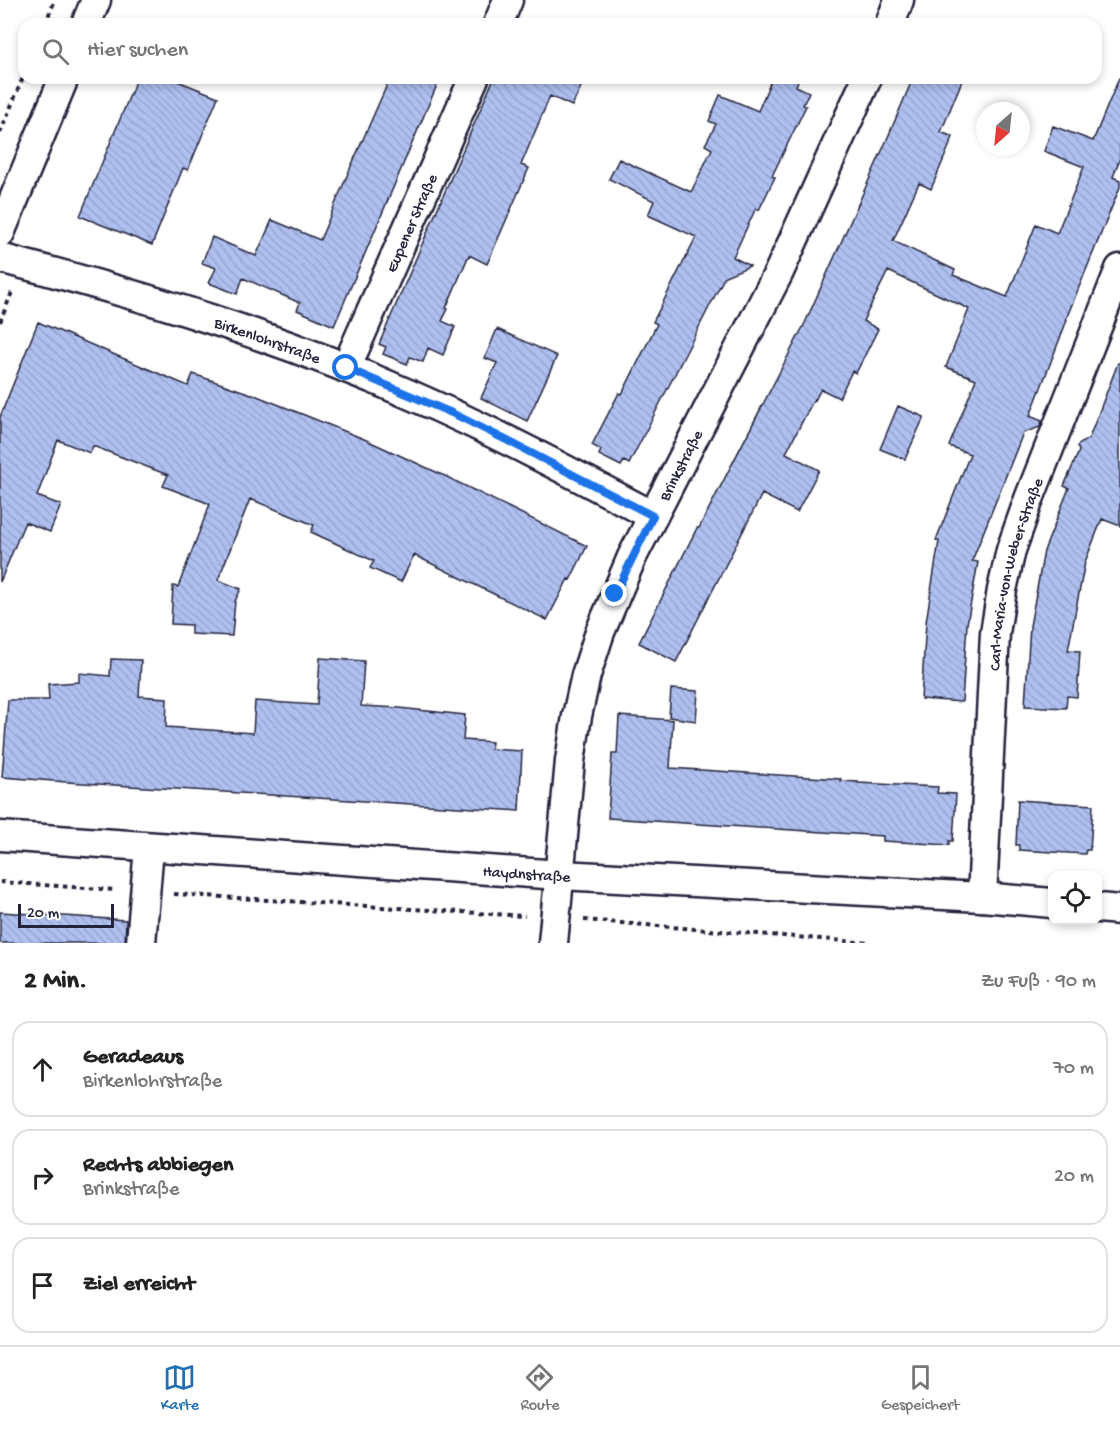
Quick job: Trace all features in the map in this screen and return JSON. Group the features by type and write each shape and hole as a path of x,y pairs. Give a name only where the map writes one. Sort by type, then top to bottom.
{"street":[{"path":"88,18 96,0"},
{"path":"500,18 508,0"},
{"path":"892,18 899,0"},
{"path":"0,233 62,84"},
{"name":"Eupener Straße","path":"346,368 471,84"},
{"name":"Brinkstraße","path":"554,930 570,761 586,675 600,632 615,594 653,516 779,272 864,84"},
{"name":"Birkenlohrstraße","path":"0,258 175,306 291,346 454,414 653,516"},
{"name":"Carl-Maria-von-Weber-Straße","path":"982,897 995,633 1002,590 1011,550 1029,499 1120,269"},
{"name":"Haydnstraße","path":"0,836 560,875 982,897 1048,903"},
{"path":"141,943 149,847"},
{"path":"1102,908 1120,910"}],"path":[{"path":"48,18 55,0"},
{"path":"0,133 20,84"},
{"path":"0,882 145,892 554,930 870,943"}],"building":[{"path":"1120,78 1120,158 1113,177 1120,180 1120,187 1066,319 1030,416 1042,421 1040,427 1023,433 972,561 978,562 967,624 962,702 921,699 926,622 939,541 936,540 970,454 949,446 976,379 946,367 969,309 888,271 863,321 878,329 856,373 852,371 839,398 821,389 786,453 819,470 797,512 762,494 676,662 639,643 805,323 910,84 961,84 941,132 953,137 931,189 919,183 893,241 955,270 953,275 1007,297 1036,224 1057,233 1084,167 1044,151 1053,126 1093,141"},
{"path":"135,84 185,84 218,97 188,170 183,168 152,245 80,216"},
{"path":"387,84 437,84 334,326 297,310 300,303 243,278 237,294 209,283 216,268 202,263 212,237 256,256 272,220 320,240"},
{"path":"491,84 582,84 572,106 550,96 521,165 529,168 487,264 469,255 446,308 448,309 442,321 455,327 443,355 428,348 423,362 410,357 407,364 383,354 386,347 379,344"},
{"path":"769,84 797,84 796,86 809,92 803,105 806,106 772,176 775,177 759,210 756,208 733,257 750,266 725,276 629,464 624,461 621,466 599,455 601,450 592,445 619,393 622,394 657,324 653,322 696,237 648,215 654,201 609,179 619,159 691,192 712,149 705,145 716,124 709,121 720,95 758,111"},
{"path":"38,322 188,386 193,374 257,396 364,439 587,546 547,620 414,555 401,582 370,568 374,561 311,532 314,525 250,499 218,580 241,589 235,601 232,636 191,634 191,625 171,624 173,586 178,587 210,504 163,486 168,475 93,446 90,453 58,440 37,496 61,505 50,532 25,522 0,582 0,417"},
{"path":"497,329 557,356 527,421 481,398 497,363 485,358"},
{"path":"1118,363 1120,363 1120,526 1102,519 1085,562 1068,650 1080,651 1077,697 1067,696 1066,708 1025,706 1030,626 1044,551 1069,488 1064,486 1079,451 1077,446 1089,438"},
{"path":"898,406 924,417 905,459 880,449"},
{"path":"320,658 364,661 361,706 465,715 463,740 492,742 491,749 522,751 519,811 2,777 8,700 49,700 48,684 79,682 79,673 110,676 111,659 141,660 139,696 167,698 166,727 253,733 255,701 317,705"},
{"path":"671,689 698,691 696,721 669,717"},
{"path":"619,716 673,720 670,768 938,787 937,793 956,794 953,841 949,841 949,845 883,841 883,836 608,818 612,754 617,754"},
{"path":"1018,800 1093,805 1090,850 1086,850 1085,854 1019,850 1019,845 1016,845"},
{"path":"0,912 126,920 125,943 0,943"}],"route":[{"path":"346,368 454,414 653,516 615,594"}]}
